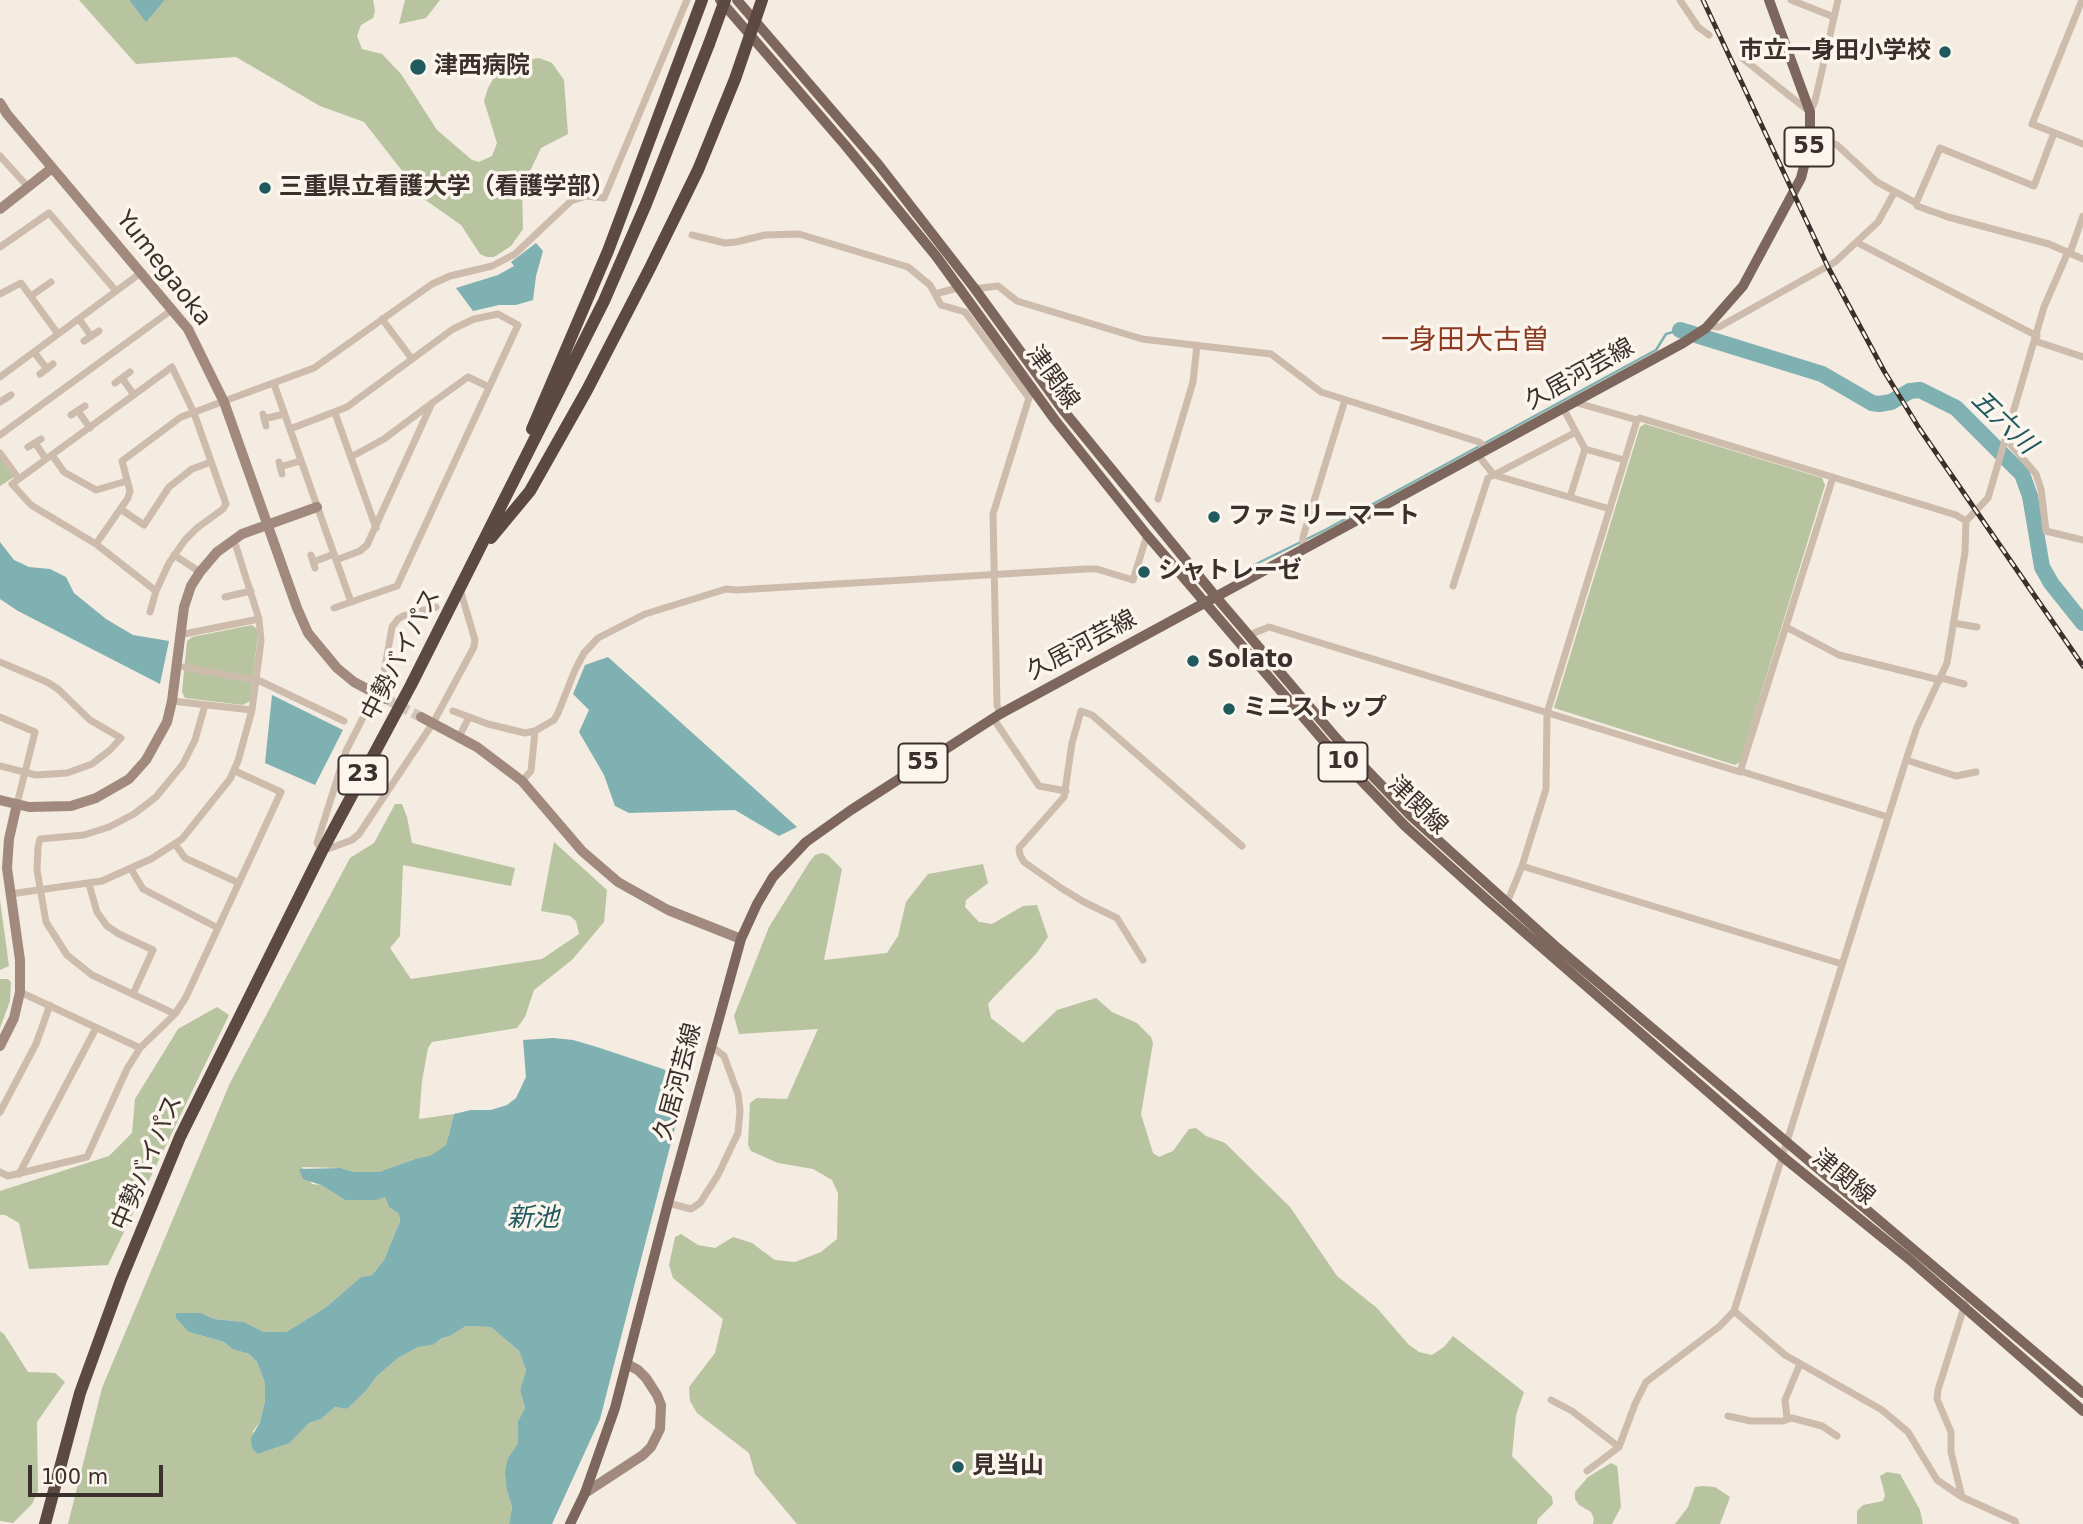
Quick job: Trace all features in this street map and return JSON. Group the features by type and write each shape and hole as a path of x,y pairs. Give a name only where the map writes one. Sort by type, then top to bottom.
{"highway":[{"path":"476,557 603,262 702,0"},
{"name":"中勢バイパス","path":"45,1520 80,1393 121,1280 170,1160 218,1057 322,851 460,589 604,300 646,204 709,44 722,0"},
{"path":"476,557 530,491 587,390 698,170 735,79 762,0"}],"main road":[{"name":"津関線","path":"722,0 845,145 960,287 1055,420 1147,535 1328,746 1405,826 1783,1157 1909,1259 2083,1411"},
{"name":"津関線","path":"737,0 877,164 975,289 1063,410 1336,739 1411,816 1554,945 2083,1393"},
{"name":"久居河芸線","path":"570,1524 585,1493 609,1426 710,1045 741,939 773,877 806,842 997,716 1216,597 1303,543 1563,408 1684,343 1707,327 1743,286 1794,194 1801,178 1811,135 1810,112 1769,0"}],"street":[{"path":"96,544 122,510 130,491 121,461 181,417 314,368 439,280 492,266 515,254 571,201 586,196 604,198 687,0"},
{"path":"1680,0 1698,27 1709,35"},
{"path":"1791,0 1834,17"},
{"path":"1742,58 1810,112 1815,102 1838,0"},
{"path":"2082,0 2079,19 2032,124 2083,144"},
{"name":"Yumegaoka","path":"0,103 188,329 224,402 308,632 337,668 380,696"},
{"path":"1916,203 1940,148 2034,186 2054,133"},
{"path":"1811,135 1837,145 1877,182 1917,206 1948,217 2018,234 2083,259"},
{"path":"0,156 4,167 29,188"},
{"path":"0,209 52,168"},
{"path":"1707,327 1719,327 1828,267 1858,243 1878,222 1894,193"},
{"path":"0,247 49,214 116,291"},
{"path":"1587,1471 1619,1447 1646,1382 1720,1326 1734,1311 1906,760 1917,727 1949,657 1965,552 1966,521 1988,498 2044,307 2083,216"},
{"path":"692,235 725,243 765,235 799,234 908,267 930,285 942,304 965,312 1029,398 993,514 997,716 1039,786 1066,791"},
{"path":"1858,243 2036,338 2083,357"},
{"path":"0,377 142,272"},
{"path":"31,296 51,282"},
{"path":"0,294 21,283 58,334"},
{"path":"935,294 960,287 975,289 998,286 1017,301 1142,340 1271,354 1321,393 1482,448 1494,475 1610,509"},
{"path":"1730,301 1743,314"},
{"path":"0,435 173,309"},
{"path":"290,429 335,413 356,401 453,329 474,319 498,314 518,325 397,586 334,608"},
{"path":"79,319 88,339 99,331"},
{"path":"382,319 412,359"},
{"path":"1158,499 1193,382 1197,345"},
{"path":"34,352 47,369"},
{"path":"150,612 156,591 174,555 197,528 226,504 194,412 172,367 12,484 31,505 96,544 156,591"},
{"path":"130,372 118,381 134,395"},
{"path":"351,457 384,439 468,377 489,387"},
{"path":"274,384 351,602"},
{"path":"1,399 11,395"},
{"path":"1303,543 1345,400"},
{"path":"1574,402 1637,420 1640,418 1956,515 1966,521"},
{"path":"313,561 365,548 432,403"},
{"path":"85,406 74,413 90,428"},
{"path":"1563,408 1585,449 1570,497"},
{"path":"335,413 376,528"},
{"path":"264,420 284,414"},
{"path":"1507,902 1522,866 1546,789 1547,713 1637,420"},
{"path":"1453,586 1488,478 1576,432"},
{"path":"2006,440 2036,474 2041,489 2046,531 2083,540"},
{"path":"35,443 64,471 96,490 127,481"},
{"path":"1585,449 1624,460"},
{"path":"0,453 19,478"},
{"path":"280,468 300,461"},
{"path":"122,510 144,525 169,487 192,469 211,462"},
{"path":"1740,771 1833,477"},
{"path":"0,800 45,808 71,806 96,798 129,779 146,760 167,722 187,597 200,572 217,552 234,540 317,507"},
{"path":"453,711 524,733 535,731 554,720 579,661 598,638 645,614 726,589 1097,569 1133,580 1147,535"},
{"path":"10,894 89,884 131,869 182,839 215,801 235,771 252,710 261,640 259,619 234,540"},
{"path":"174,555 200,572"},
{"path":"436,607 404,616 392,627 380,696 346,751 317,843 322,851 352,840 359,834 433,723 474,647 475,640 460,589"},
{"path":"225,597 251,592"},
{"path":"179,635 259,619"},
{"path":"1953,623 1977,627"},
{"path":"1249,635 1269,627 1888,817"},
{"path":"1786,627 1839,655 1964,684"},
{"path":"0,662 47,682 90,720 121,738 102,758 78,770 56,775 36,775 0,766"},
{"path":"184,667 256,680 344,721"},
{"path":"172,701 252,710"},
{"path":"175,1014 82,970 66,955 46,922 37,870 40,839 68,838 96,832 118,823 145,806 163,790 183,764 195,740 205,705"},
{"path":"1143,960 1117,918 1050,881 1024,862 1020,855 1019,848 1064,797 1072,743 1081,709 1092,715 1242,846"},
{"path":"0,717 34,732 7,851 10,894 20,960 20,992 13,1018 0,1046"},
{"path":"421,717 490,756 522,781 582,851 618,882 667,910 741,939"},
{"path":"459,737 469,717"},
{"path":"522,781 531,771 535,731"},
{"path":"1906,760 1956,776 1976,772"},
{"path":"0,1172 8,1176 87,1157 139,1048 175,1014 186,997 281,792 235,771"},
{"path":"175,844 185,858 239,883"},
{"path":"1522,866 1842,964"},
{"path":"131,869 143,888 218,928"},
{"path":"89,884 97,912 107,926 153,950 133,994"},
{"path":"20,992 139,1048"},
{"path":"0,1112 36,1044 50,1005"},
{"path":"19,1174 96,1028"},
{"path":"668,1203 691,1209 700,1203 718,1175 738,1133 738,1094 724,1056 710,1045"},
{"path":"1962,1497 1951,1452 1951,1433 1937,1399 1968,1297"},
{"path":"1734,1311 1785,1355 1882,1410 1908,1432 1937,1480 1962,1497 2019,1524"},
{"path":"585,1493 643,1455 651,1447 660,1429 662,1417 657,1395 646,1378 627,1364"},
{"path":"1787,1418 1784,1400 1800,1364"},
{"path":"1551,1400 1572,1411 1619,1447"},
{"path":"1728,1416 1751,1421 1783,1421 1787,1418 1822,1426 1837,1436"}],"green space":[{"path":"79,0 129,0 146,21 165,0 373,0 373,18 361,25 357,36 362,49 382,54 401,74 437,130 472,160 479,162 492,156 497,143 484,101 488,88 495,76 525,60 539,58 552,63 564,80 568,134 541,148 522,188 523,229 511,246 494,257 487,257 480,254 461,225 424,199 364,122 320,106 236,57 136,64"},
{"path":"405,0 440,0 426,18 399,24"},
{"path":"1645,424 1822,478 1825,485 1740,762 1735,765 1554,708 1640,427"},
{"path":"0,457 14,477 0,486"},
{"path":"252,625 257,629 257,642 250,701 243,705 185,698 182,692 187,641 192,637"},
{"path":"395,804 402,804 412,843 515,868 511,886 403,865 400,936 390,948 411,979 542,959 579,934 576,921 570,916 541,911 554,842 607,890 604,922 572,960 534,990 525,1017 517,1028 432,1042 428,1048 422,1081 419,1119 454,1114 446,1145 430,1157 415,1159 379,1172 302,1167 312,1184 321,1185 345,1200 385,1197 389,1207 399,1214 400,1221 384,1260 372,1275 361,1277 325,1308 286,1332 264,1332 244,1322 214,1319 201,1313 176,1313 189,1332 224,1342 232,1349 249,1354 257,1362 265,1383 265,1401 260,1422 253,1431 258,1454 290,1443 309,1423 321,1419 335,1407 347,1409 377,1376 398,1358 418,1347 433,1345 466,1326 491,1327 519,1351 526,1370 520,1390 525,1408 518,1421 518,1443 508,1458 507,1491 512,1507 509,1524 68,1524 102,1388 230,1083 350,858 374,843"},
{"path":"815,855 828,855 842,869 824,960 887,953 898,936 906,902 928,874 983,864 988,883 966,900 965,907 979,922 992,924 1023,906 1037,905 1048,937 1036,954 988,1004 991,1018 1023,1043 1057,1010 1096,998 1112,1012 1137,1023 1151,1037 1153,1043 1141,1114 1153,1153 1159,1157 1173,1151 1189,1129 1196,1128 1206,1136 1225,1143 1290,1207 1337,1276 1377,1308 1408,1344 1419,1352 1432,1355 1444,1347 1453,1336 1524,1392 1516,1415 1512,1456 1552,1497 1553,1504 1538,1519 1537,1524 797,1524 755,1474 749,1453 697,1413 690,1401 689,1387 715,1353 723,1319 673,1278 669,1265 675,1237 681,1234 698,1245 715,1248 733,1237 752,1243 775,1260 795,1262 821,1252 837,1239 838,1193 832,1180 813,1169 778,1163 751,1151 748,1145 750,1103 757,1098 787,1099 818,1029 739,1034 734,1016 769,927 810,861"},
{"path":"0,900 9,966 0,970"},
{"path":"0,979 8,979 11,982 10,1001 0,1028"},
{"path":"217,1007 229,1015 108,1265 29,1269 19,1223 0,1215 0,1191 109,1156 132,1133 135,1099 178,1029"},
{"path":"0,1331 28,1372 55,1373 65,1382 37,1422 38,1491 32,1504 13,1523 0,1521"},
{"path":"1611,1463 1617,1466 1621,1507 1612,1524 1593,1524 1591,1512 1579,1505 1575,1492 1588,1477"},
{"path":"1887,1472 1900,1474 1920,1510 1923,1524 1857,1524 1857,1511 1863,1505 1883,1501 1885,1495 1880,1476"},
{"path":"1695,1487 1715,1487 1730,1497 1720,1524 1675,1524 1688,1507"}],"water":[{"path":"129,0 165,0 146,22"},
{"path":"536,243 543,251 533,300 473,311 456,288 498,275 514,266 511,262"},
{"path":"0,542 14,560 29,567 50,569 66,577 74,593 106,619 133,635 169,641 160,684 18,611 0,599"},
{"path":"608,657 797,827 779,836 735,810 629,813 615,806 604,775 579,732 589,710 573,694 585,665"},
{"path":"272,695 343,730 315,785 265,763"},
{"name":"新池","path":"523,1040 573,1040 663,1069 683,1078 678,1093 669,1091 683,1096 600,1419 552,1524 509,1524 512,1507 505,1471 508,1458 518,1443 518,1421 525,1408 520,1390 526,1370 519,1351 491,1327 466,1326 433,1345 418,1347 398,1358 377,1376 347,1409 335,1407 321,1419 309,1423 290,1443 258,1454 252,1448 251,1438 260,1422 265,1401 265,1383 257,1362 249,1354 232,1349 224,1342 189,1332 176,1318 176,1313 201,1313 214,1319 244,1322 264,1332 286,1332 325,1308 361,1277 372,1275 384,1260 400,1221 399,1214 389,1207 385,1197 376,1200 345,1200 321,1185 303,1179 299,1169 341,1168 354,1172 379,1172 430,1156 446,1145 454,1114 471,1110 491,1110 507,1105 516,1098 526,1077"}],"waterway":[{"path":"1246,569 1325,530 1656,350 1666,334 1680,330"},
{"name":"五六川","path":"1680,330 1822,374 1872,403 1891,402 1910,391 1920,390 1956,408 2022,474 2030,496 2042,567 2051,583 2083,623"}],"tunnel":[{"path":"386,699 421,717"}],"railway":[{"path":"1703,0 1828,267 1884,371 1919,428 2083,666"}],"place":[{"name":"市立一身田小学校","path":"1945,52"},
{"name":"津西病院","path":"418,67"},
{"name":"三重県立看護大学（看護学部）","path":"265,188"},
{"name":"ファミリーマート","path":"1214,517"},
{"name":"シャトレーゼ","path":"1144,572"},
{"name":"Solato","path":"1193,661"},
{"name":"ミニストップ","path":"1229,709"},
{"name":"見当山","path":"958,1467"}],"district":[{"name":"一身田大古曽","path":"1465,342"}]}
